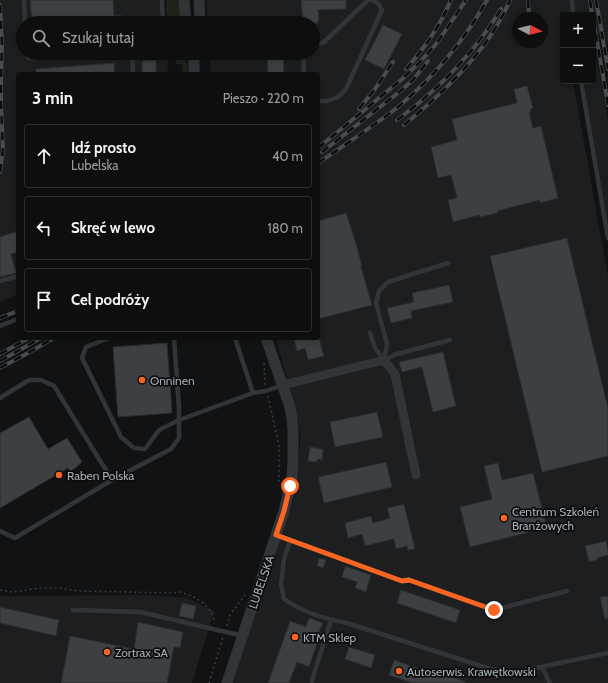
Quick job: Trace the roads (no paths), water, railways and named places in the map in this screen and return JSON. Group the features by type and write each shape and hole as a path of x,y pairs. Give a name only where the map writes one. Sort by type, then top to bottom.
{"street":[{"path":"184,0 185,16"},
{"path":"198,0 199,16"},
{"path":"194,60 194,72"},
{"name":"LUBELSKA","path":"227,683 288,495 293,460 293,428 291,412 267,340"},
{"path":"283,385 384,360 395,374 416,475"}],"lane":[{"path":"24,0 25,16"},
{"path":"162,0 163,16"},
{"path":"320,43 323,43 369,0 378,3 382,10 346,89 338,97 320,102"},
{"path":"572,0 573,12"},
{"path":"132,60 133,72"},
{"path":"303,60 304,72"},
{"path":"582,84 608,238"},
{"path":"384,360 387,344 376,303 378,291 388,282 448,263"},
{"path":"0,282 16,277"},
{"path":"0,326 16,320"},
{"path":"370,333 375,348 384,360"},
{"path":"104,340 86,347 82,358 121,437 134,448 145,449 159,430 179,420 252,393 266,391 283,385"},
{"path":"0,531 15,538 112,480 171,449 178,438 179,420 174,340"},
{"path":"236,340 252,393"},
{"path":"384,360 397,354 450,340"},
{"path":"0,398 29,380 41,380 54,386 112,480"},
{"path":"276,535 402,581 409,580 494,610 567,591"},
{"path":"290,541 284,559 281,584 284,599 294,606 331,620 347,623 506,674 608,654"},
{"path":"73,610 140,612 243,636"},
{"path":"312,683 331,620"},
{"path":"542,667 550,683"}],"railway":[{"path":"406,69 432,36 451,0"},
{"path":"320,146 401,80 419,63 437,43 466,0"},
{"path":"320,162 398,107 424,83 458,44 487,0"},
{"path":"404,125 450,84 478,52 491,36 510,0"},
{"path":"528,0 529,12"},
{"path":"590,0 592,12"},
{"path":"596,0 608,69"},
{"path":"0,5 2,44 1,109"},
{"path":"397,120 427,96 455,69 480,40 501,9"},
{"path":"596,35 608,105"},
{"path":"322,152 398,93 413,80 428,61"},
{"path":"359,109 375,89 393,62"},
{"path":"0,172 3,150 1,105"},
{"path":"0,318 16,312"},
{"path":"0,354 25,340"},
{"path":"0,361 37,340"},
{"path":"0,368 51,340"}],"place":[{"name":"Onninen","path":"142,380"},
{"name":"Raben Polska","path":"59,475"},
{"name":"Centrum Szkoleń Branżowych","path":"504,518"},
{"name":"KTM Sklep","path":"295,637"},
{"name":"Zortrax SA","path":"107,652"},
{"name":"Autoserwis. Krawętkowski","path":"399,671"}]}
